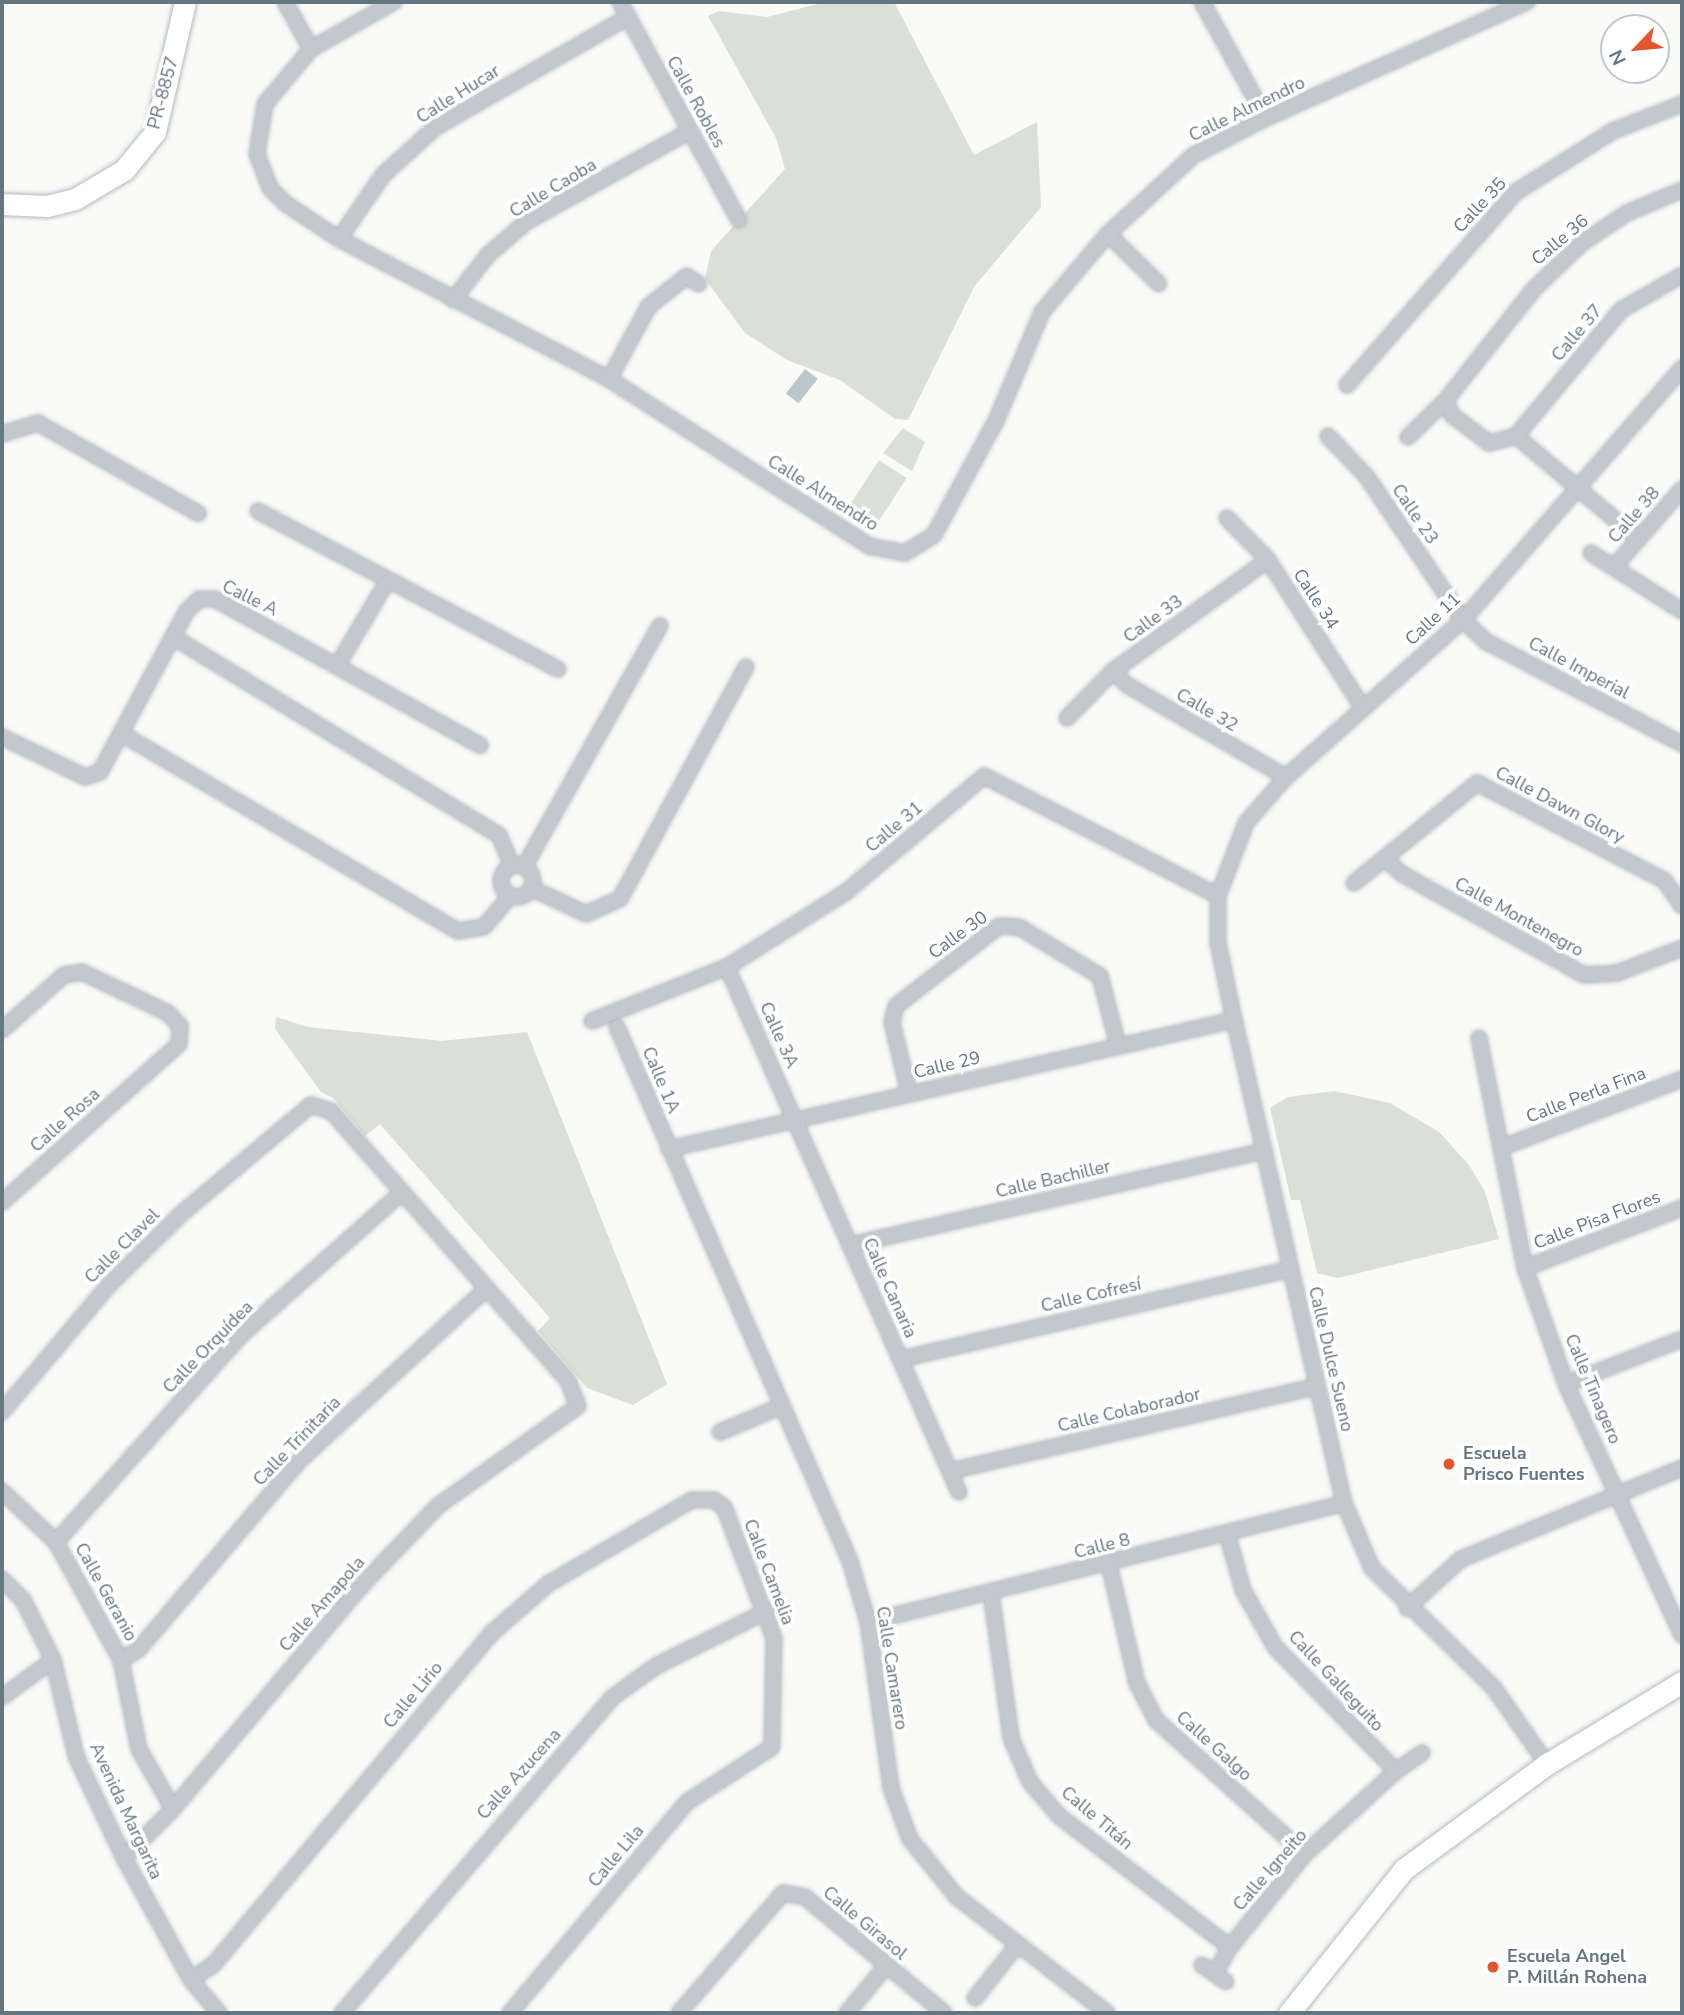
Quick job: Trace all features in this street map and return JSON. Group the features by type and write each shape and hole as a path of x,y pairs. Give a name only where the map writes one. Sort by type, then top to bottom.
{"street":[{"name":"PR-8857","path":"2,204 47,206 75,199 124,170 155,132 185,2"},
{"path":"285,2 311,49"},
{"name":"Calle Almendro","path":"394,2 311,49 265,104 257,154 271,188 286,204 339,239 609,379 869,546 905,553 934,535 996,421 1042,313 1108,234 1194,155 1494,8 1527,2"},
{"name":"Calle Robles","path":"620,2 739,220"},
{"path":"1202,2 1266,118"},
{"name":"Calle Hucar","path":"339,239 383,175 436,127 628,17"},
{"name":"Calle 35","path":"1347,385 1516,192 1613,131 1682,104"},
{"name":"Calle Caoba","path":"453,300 488,255 526,222 690,131"},
{"name":"Calle 36","path":"1408,437 1446,400 1534,289 1582,243 1627,213 1682,190"},
{"path":"1108,234 1159,284"},
{"name":"Calle 37","path":"1516,436 1621,310 1682,275"},
{"path":"609,379 649,306 687,276 699,284"},
{"name":"Calle 11","path":"1217,896 1246,823 1286,777 1463,620 1574,489 1682,368"},
{"path":"1446,400 1452,415 1489,443 1516,436 1574,489 1637,539"},
{"path":"2,434 38,423 198,513"},
{"name":"Calle 23","path":"1328,436 1367,477 1463,620"},
{"name":"Calle 38","path":"1614,567 1682,489"},
{"path":"258,511 558,669"},
{"name":"Calle 34","path":"1227,518 1268,560 1363,708"},
{"path":"1591,553 1682,611"},
{"name":"Calle 33","path":"1067,718 1113,671 1268,560"},
{"path":"337,666 388,580"},
{"name":"Calle A","path":"2,737 85,777 100,772 186,612 199,600 215,598 480,745"},
{"name":"Calle Imperial","path":"1463,620 1488,642 1682,744"},
{"path":"510,896 501,880 518,866 660,626"},
{"path":"173,637 499,835 518,866 532,876 531,888 522,896 510,896"},
{"path":"531,888 586,914 620,900 747,667"},
{"name":"Calle 32","path":"1113,671 1127,685 1286,777"},
{"path":"122,734 458,931 484,928 510,896"},
{"name":"Calle 31","path":"592,1021 727,967 846,892 984,776 1217,896"},
{"name":"Calle Dawn Glory","path":"1354,883 1477,783 1665,881 1682,906"},
{"name":"Calle Montenegro","path":"1385,859 1402,874 1584,975 1617,973 1682,948"},
{"name":"Calle Dulce Sueno","path":"1217,896 1218,943 1343,1503 1372,1568 1407,1608 1493,1687 1547,1764"},
{"name":"Calle 30","path":"909,1093 892,1022 896,1006 999,926 1019,927 1100,976 1118,1045"},
{"name":"Calle 3A","path":"727,967 796,1120"},
{"name":"Calle Rosa","path":"2,1030 64,975 82,972 168,1013 180,1026 179,1044 2,1202"},
{"name":"Calle 29","path":"669,1149 1234,1020"},
{"name":"Calle 1A","path":"617,1027 669,1149"},
{"name":"Calle Tinagero","path":"1479,1038 1503,1147 1525,1268 1566,1384 1617,1493 1677,1601 1682,1635"},
{"name":"Calle Perla Fina","path":"1503,1147 1682,1079"},
{"name":"Calle Clavel","path":"2,1412 109,1285 181,1214 310,1105 331,1111 402,1192"},
{"name":"Calle Canaria","path":"796,1120 959,1492"},
{"name":"Calle Camarero","path":"669,1149 850,1561 868,1622 891,1788 910,1839 957,1897 1107,2013"},
{"name":"Calle Bachiller","path":"850,1245 1264,1150"},
{"path":"402,1192 485,1290"},
{"name":"Calle Orquídea","path":"56,1542 240,1336 402,1192"},
{"name":"Calle Pisa Flores","path":"1525,1268 1682,1208"},
{"name":"Calle Cofresí","path":"901,1359 1290,1269"},
{"name":"Calle Amapola","path":"124,1858 173,1809 362,1585 438,1506 578,1406 568,1381 485,1290"},
{"name":"Calle Trinitaria","path":"121,1660 139,1649 300,1460 485,1290"},
{"path":"1566,1384 1682,1339"},
{"name":"Calle Colaborador","path":"950,1471 1317,1387"},
{"path":"720,1432 782,1406"},
{"path":"1407,1608 1461,1559 1682,1468"},
{"name":"Calle Geranio","path":"2,1491 56,1542 121,1660 139,1749 173,1809"},
{"name":"Calle Lirio","path":"191,1980 214,1964 493,1632 548,1584 692,1500 714,1500"},
{"name":"Calle Camelia","path":"714,1500 724,1507 767,1611 775,1638 772,1747"},
{"name":"Calle 8","path":"868,1622 1109,1564 1343,1503"},
{"name":"Calle Galleguito","path":"1227,1533 1243,1590 1275,1647 1396,1771"},
{"name":"Calle Galgo","path":"1109,1564 1137,1683 1156,1720 1305,1854"},
{"name":"Avenida Margarita","path":"2,1578 23,1600 53,1660 76,1756 124,1858 191,1980 219,2013"},
{"name":"Calle Titán","path":"991,1593 1011,1738 1030,1782 1059,1816 1230,1947"},
{"name":"Calle Azucena","path":"342,2013 613,1697 656,1666 767,1611"},
{"path":"2,1697 53,1660"},
{"path":"1289,2013 1404,1869 1547,1764 1682,1682"},
{"name":"Calle Lila","path":"510,2013 687,1802 772,1747"},
{"name":"Calle Igneito","path":"1202,1965 1220,1978 1230,1947 1305,1854 1396,1771 1422,1753"},
{"name":"Calle Girasol","path":"679,2013 783,1892 804,1897 944,2013"},
{"path":"975,1998 1018,1944"},
{"path":"846,2013 886,1966"}],"shaded area":[{"path":"826,2 894,2 974,155 1037,122 1041,207 974,287 908,420 895,419 840,380 787,360 745,333 705,279 711,251 785,169 776,138 708,16 719,11 767,17"},
{"path":"805,369 818,379 799,403 786,393"},
{"path":"903,428 925,442 912,471 883,453"},
{"path":"879,460 907,478 877,523 850,505"},
{"path":"276,1017 308,1027 442,1041 527,1032 667,1384 633,1405 587,1388 538,1331 550,1318 380,1124 365,1136 333,1098 321,1092 275,1029"},
{"path":"1334,1091 1390,1103 1439,1132 1469,1165 1485,1192 1499,1239 1338,1278 1317,1273 1300,1200 1291,1200 1270,1108 1288,1097"}],"place":[{"name":"Escuela Prisco Fuentes","path":"1449,1464"},
{"name":"Escuela Angel P. Millán Rohena","path":"1493,1967"}]}
